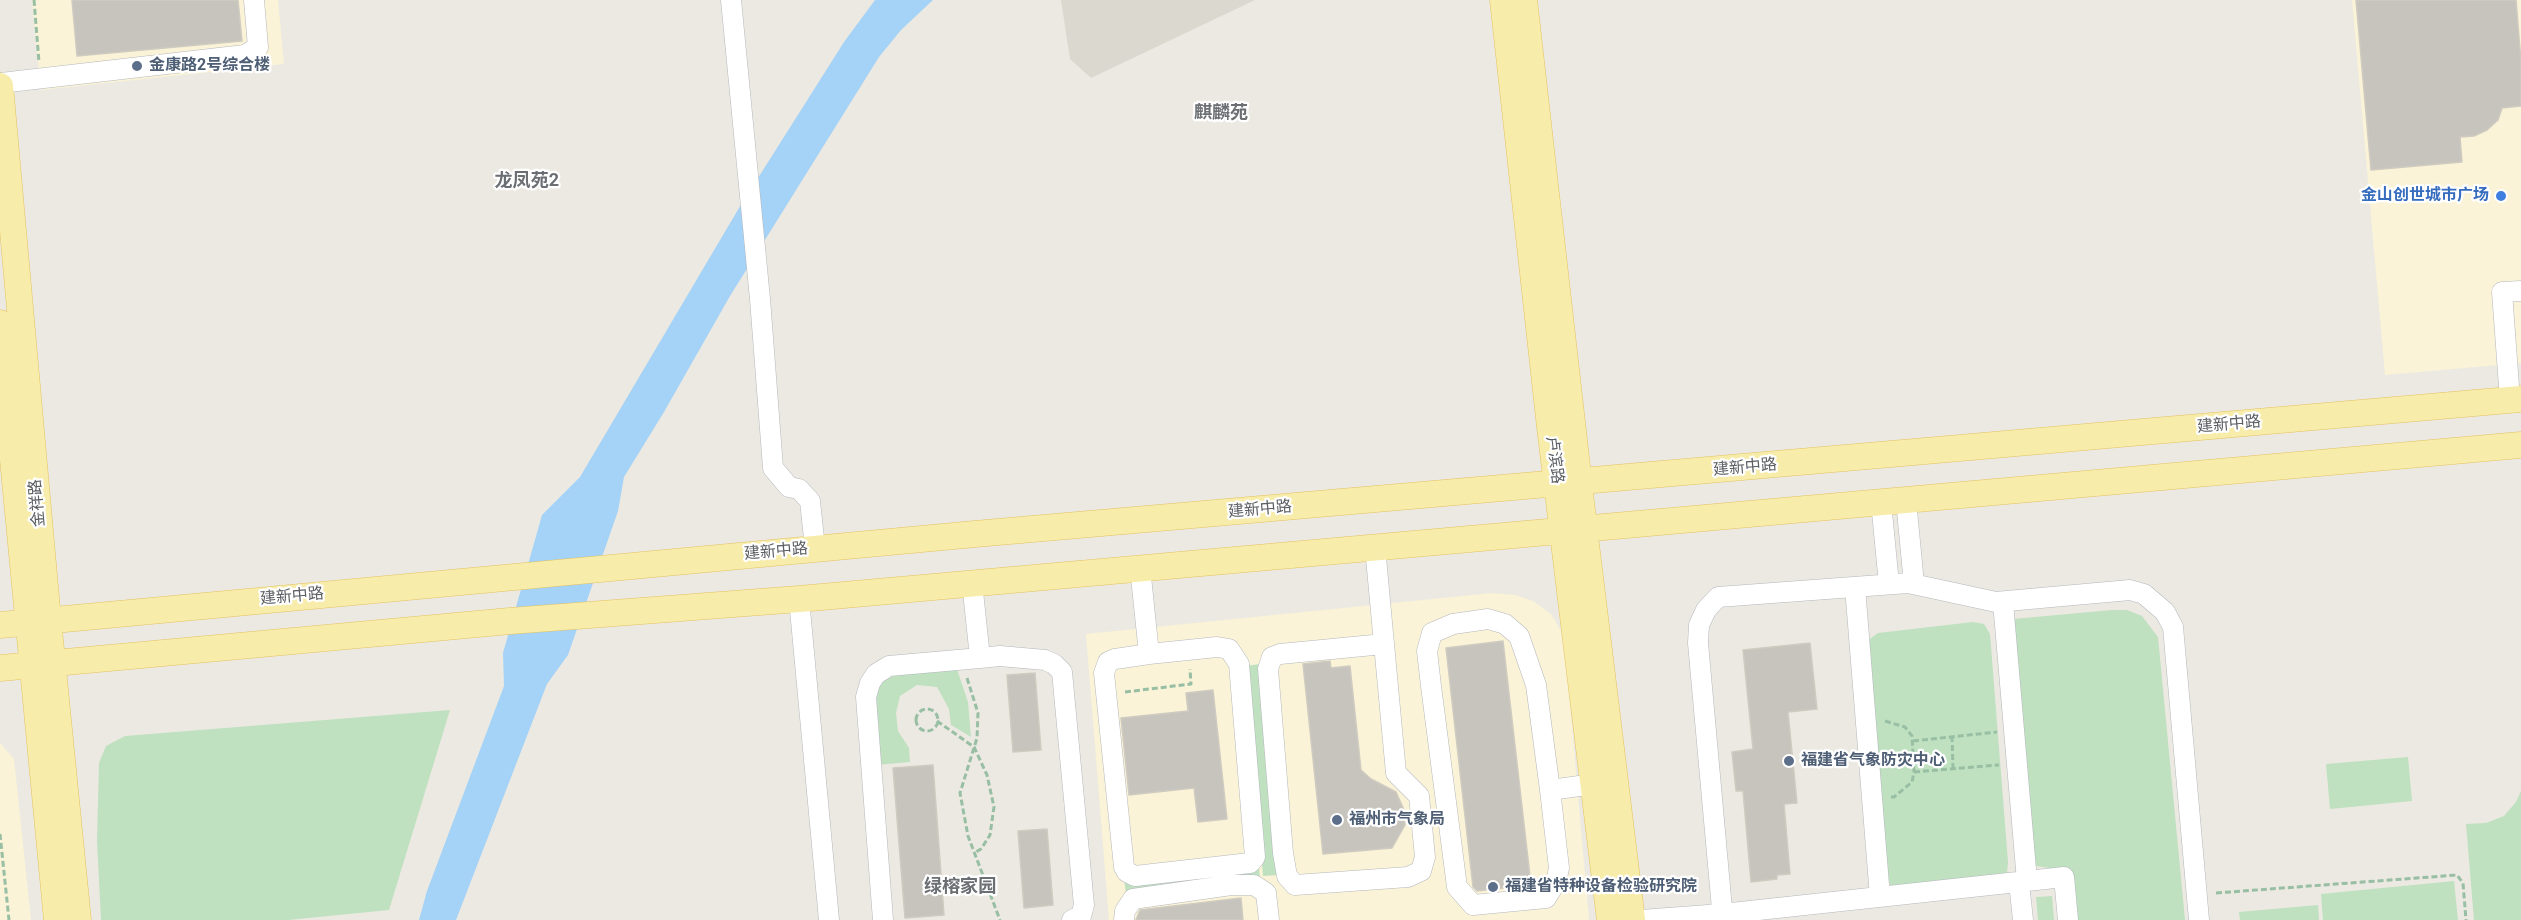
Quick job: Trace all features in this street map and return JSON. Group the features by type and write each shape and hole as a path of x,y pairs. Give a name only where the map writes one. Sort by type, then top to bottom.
{"main road":[{"name":"卢滨路","path":"1503,0 1568,484 1594,784 1610,920"},
{"path":"1524,0 1568,484"},
{"name":"金祥路","path":"0,84 42,664 57,920"},
{"name":"金祥路","path":"0,323 38,621"},
{"name":"建新中路","path":"0,625 815,548 1568,484 2515,399"},
{"path":"0,668 510,621 799,599 2521,446"},
{"path":"1573,529 1632,920"},
{"name":"金祥路","path":"42,664 78,920"}],"street":[{"path":"0,84 245,55 258,47 254,0"},
{"path":"731,0 760,299 773,468 789,488 799,489 810,501 815,548"},
{"path":"2515,399 2502,292 2521,291"},
{"path":"1906,500 1914,584"},
{"path":"1881,502 1889,584"},
{"path":"1376,547 1395,773 1419,796 1425,856 1421,871 1408,877 1295,885 1287,876 1283,853 1268,669 1272,657 1280,654 1384,644"},
{"path":"1140,567 1149,654"},
{"path":"970,658 972,582"},
{"path":"1722,917 1699,626 1706,610 1718,597 1914,584 2003,602 2130,591 2144,594 2165,612 2173,627 2199,920"},
{"path":"1855,587 1880,897"},
{"path":"799,599 829,920"},
{"path":"2003,602 2017,764 2023,920"},
{"path":"1488,619 1505,624 1519,636 1536,685 1550,790 1559,868 1556,882 1546,898 1473,905 1457,887 1427,651 1432,633 1453,624 1488,619"},
{"path":"1229,649 1239,664 1255,857 1250,863 1135,876 1127,872 1104,673 1108,662 1149,654 1229,649"},
{"path":"883,920 866,697 870,683 876,674 889,666 1000,656 1045,660 1054,664 1062,672 1084,905 1081,915 1072,920"},
{"path":"1550,790 1594,784"},
{"path":"1641,920 1722,917 2064,877 2068,920"},
{"path":"1124,920 1125,911 1133,899 1231,885 1254,885 1266,893 1269,920"}],"path":[{"path":"34,0 40,79"},
{"path":"1106,695 1191,684 1189,650"},
{"path":"970,658 978,713 977,738 960,793 974,852 1000,920"},
{"path":"937,722 932,730 925,731 919,728 916,718 920,712 930,710 936,714 937,722 974,747 987,775 993,807 990,835 981,849 974,852"},
{"path":"1866,722 1880,720 1905,727 1912,741 1914,772 1912,782 1894,797 1872,799"},
{"path":"1912,741 2014,730"},
{"path":"1952,736 1953,769"},
{"path":"1914,772 2017,764"},
{"path":"0,834 9,920"},
{"path":"2197,895 2450,874 2457,875 2463,883 2466,920"}],"shaded area":[{"path":"32,0 278,0 284,64 41,90"},
{"path":"1061,0 1255,0 1091,78 1070,59"},
{"path":"2352,0 2521,0 2521,363 2385,375"},
{"path":"1492,593 1515,595 1533,601 1551,614 1564,636 1589,920 1109,920 1086,634"},
{"path":"0,743 14,759 31,920 0,920"}],"green space":[{"path":"2127,610 2142,616 2158,637 2185,920 2072,920 2067,871 2037,866 2032,861 2013,619"},
{"path":"1973,622 1984,624 1990,634 2008,862 2007,874 1898,889 1890,885 1885,862 1867,648 1870,639 1878,633"},
{"path":"1261,664 1279,875 1263,876 1245,666"},
{"path":"956,666 968,702 971,737 951,725 949,709 937,687 917,685 900,696 896,713 898,731 909,748 910,762 876,765 871,693 891,672"},
{"path":"450,710 389,910 288,920 101,920 97,841 99,763 106,746 125,736"},
{"path":"2408,757 2412,801 2330,809 2326,764"},
{"path":"2521,791 2521,920 2474,920 2466,824 2486,823 2504,816 2516,802"},
{"path":"1259,867 1260,880 1126,893 1124,880"},
{"path":"2454,881 2458,920 2323,920 2321,894"},
{"path":"2052,896 2054,920 2038,920 2036,897"},
{"path":"2318,905 2319,920 2240,920 2239,912"}],"water":[{"path":"875,0 933,0 901,30 879,57 730,296 624,477 618,511 568,655 547,684 456,920 419,920 427,891 504,686 503,653 542,515 580,477 739,208 844,42"}],"building":[{"path":"72,0 238,0 242,41 77,56"},
{"path":"2356,0 2516,0 2521,62 2521,106 2502,108 2498,120 2487,130 2474,136 2460,137 2462,162 2371,170"},
{"path":"1503,641 1531,885 1477,891 1473,887 1446,648"},
{"path":"1810,643 1817,709 1788,712 1797,803 1784,804 1790,874 1777,875 1777,879 1751,882 1743,791 1736,791 1732,752 1753,749 1743,650"},
{"path":"1330,661 1331,668 1350,666 1361,770 1371,779 1396,792 1404,810 1405,825 1392,848 1323,854 1303,664"},
{"path":"1035,673 1041,750 1013,752 1007,675"},
{"path":"1213,690 1227,819 1198,822 1194,788 1129,795 1121,718 1188,711 1186,693"},
{"path":"933,765 944,915 905,918 893,768"},
{"path":"1047,829 1053,905 1024,908 1018,831"},
{"path":"1241,898 1243,920 1136,920 1140,910"}],"place":[{"name":"金康路2号综合楼","path":"137,66"},
{"name":"金山创世城市广场","path":"2501,196"},
{"name":"福建省气象防灾中心","path":"1789,761"},
{"name":"福州市气象局","path":"1337,820"},
{"name":"福建省特种设备检验研究院","path":"1493,887"}],"district":[{"name":"麒麟苑","path":"1221,113"},
{"name":"龙凤苑2","path":"527,181"},
{"name":"绿榕家园","path":"960,887"}]}
